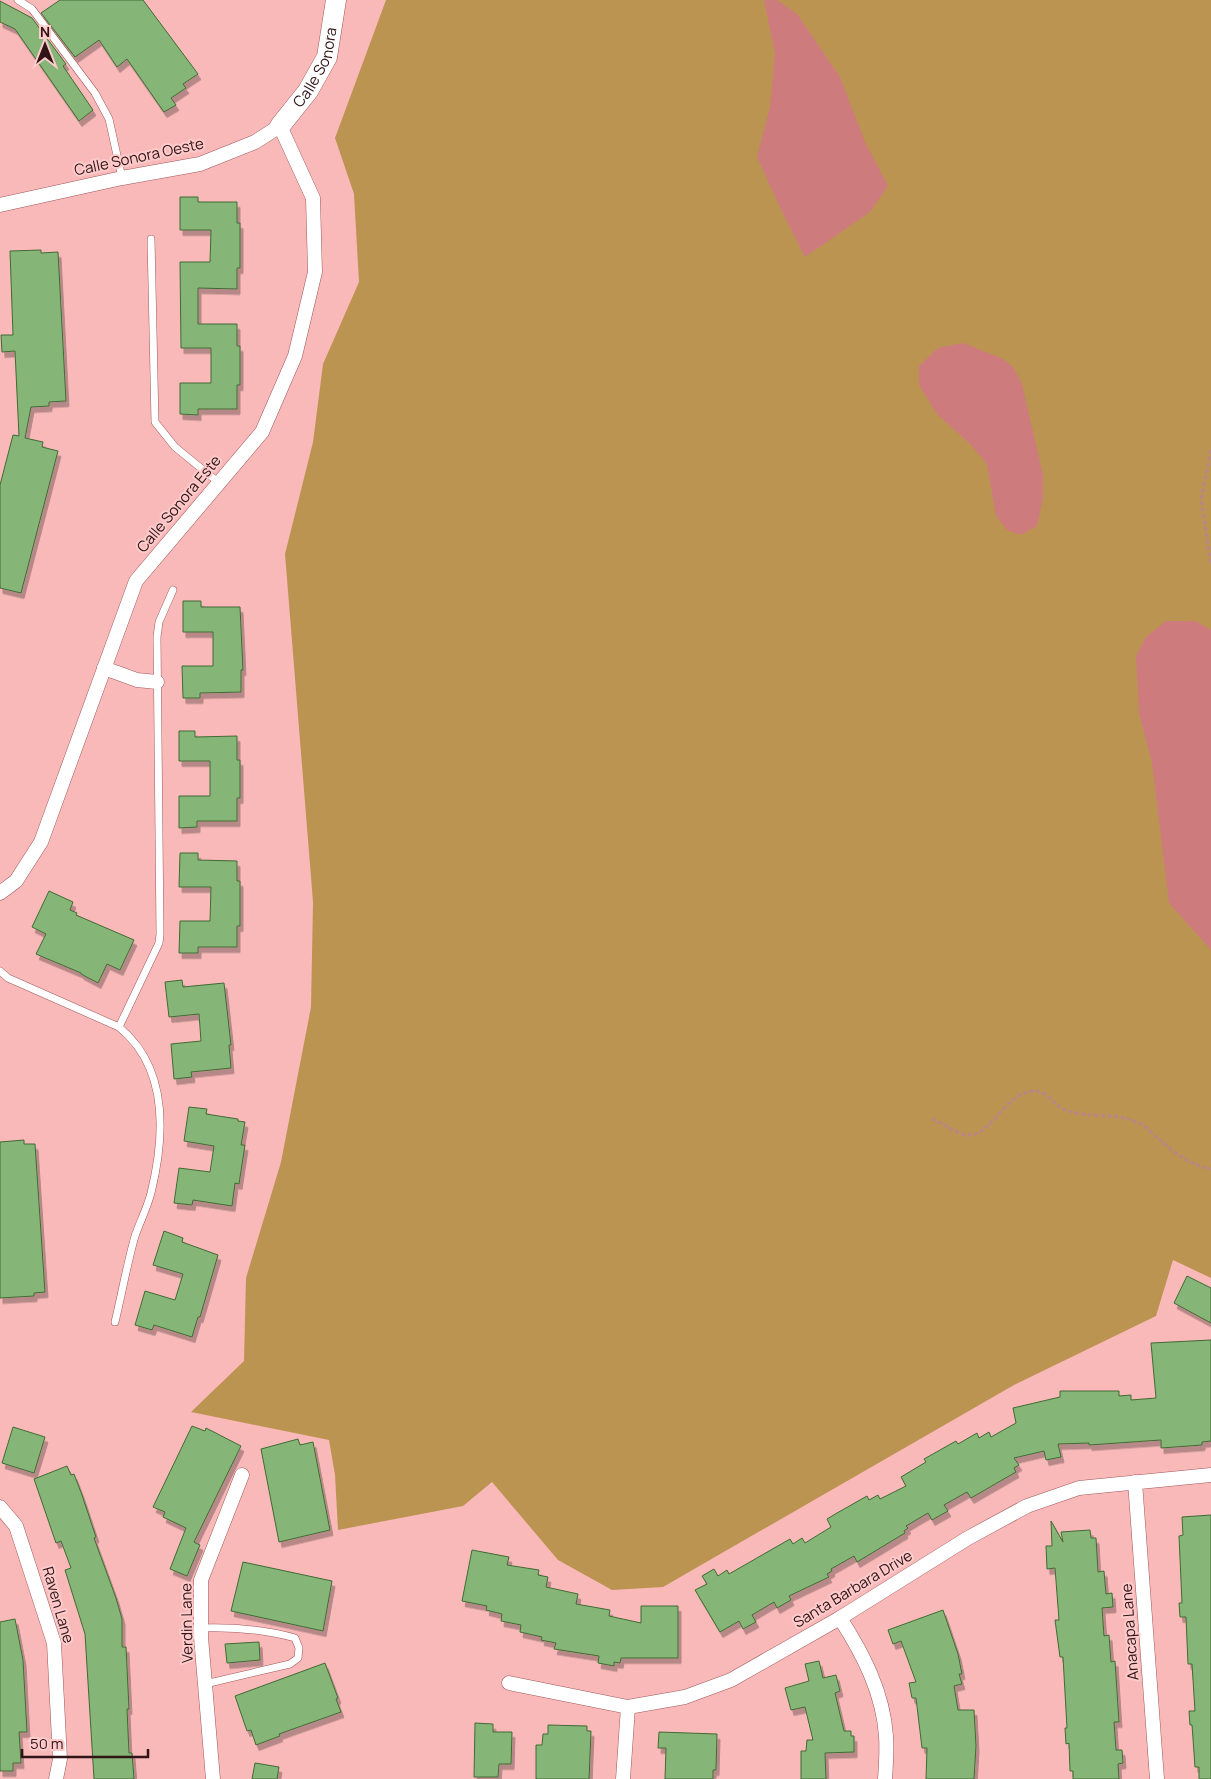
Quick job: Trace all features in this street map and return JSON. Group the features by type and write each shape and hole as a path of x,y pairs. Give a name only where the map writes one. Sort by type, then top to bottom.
{"street":[{"name":"Calle Sonora","path":"280,126 308,91 326,58 336,0"},
{"name":"Calle Sonora Oeste","path":"0,205 122,178 200,164 256,142 280,126"},
{"name":"Calle Sonora Este","path":"0,893 16,881 41,842 136,581 262,432 295,356 315,272 313,198 280,126"},
{"path":"104,668 138,680 157,682"},
{"name":"Verdin Lane","path":"212,1779 200,1628 201,1580 242,1475"},
{"name":"Santa Barbara Drive","path":"509,1683 628,1707 685,1697 731,1680 840,1618 968,1538 1026,1506 1079,1488 1211,1475"},
{"name":"Anacapa Lane","path":"1136,1482 1157,1779"},
{"name":"Raven Lane","path":"0,1507 16,1526 54,1642 60,1759 56,1779"},
{"path":"840,1618 862,1654 876,1688 886,1736 885,1779"},
{"path":"623,1779 628,1707"}],"lane":[{"path":"18,0 32,9 95,93 109,119 122,178"},
{"path":"150,239 155,422 175,447 218,482"},
{"path":"119,1027 159,943 157,682 159,622 173,590"},
{"path":"0,971 8,978 119,1027 133,1038 146,1056 160,1104 162,1139 150,1194 136,1236 115,1322"},
{"path":"200,1628 238,1627 266,1630 294,1638 299,1648 298,1658 290,1664 204,1684"}],"path":[{"path":"1211,450 1201,499 1211,565"},
{"path":"932,1118 965,1135 975,1135 985,1129 1018,1096 1034,1091 1046,1094 1062,1108 1079,1114 1127,1118 1142,1125 1177,1156 1211,1169"}],"shaded area":[{"path":"386,0 1211,0 1211,1278 1173,1260 1156,1316 1014,1385 663,1587 612,1590 558,1560 492,1482 463,1506 338,1530 335,1475 329,1440 191,1412 244,1361 246,1278 281,1162 311,1007 313,902 285,554 313,442 323,364 359,282 354,194 335,138"},
{"path":"764,0 777,0 797,14 840,77 865,142 888,186 870,212 805,257 757,157 770,107 775,54"},
{"path":"963,343 1003,359 1013,367 1022,384 1043,475 1043,498 1037,526 1021,535 1007,530 996,516 987,464 970,444 937,414 919,385 919,366 938,348"},
{"path":"1166,621 1196,621 1211,630 1211,950 1169,903 1152,763 1139,713 1136,656 1146,637"}],"building":[{"path":"60,0 143,0 198,74 183,84 186,88 171,98 176,105 164,112 127,59 117,67 99,40 75,57 41,13"},
{"path":"0,1 32,18 66,64 63,66 93,110 79,121 15,29 0,22"},
{"path":"180,197 198,197 198,202 237,202 237,223 240,223 240,268 237,268 237,289 198,288 198,324 237,324 237,346 240,346 240,385 237,385 237,409 198,409 198,415 180,414 180,383 211,383 211,348 181,348 180,262 210,262 211,230 180,230"},
{"path":"41,250 41,253 58,252 66,401 49,402 49,406 31,407 25,438 43,442 42,447 58,451 21,593 0,588 0,485 13,435 19,436 15,351 2,352 1,335 13,335 10,251"},
{"path":"183,601 201,601 201,607 240,607 243,670 241,670 241,692 200,693 200,698 183,698 182,666 213,666 213,632 183,632"},
{"path":"179,731 195,731 195,737 237,736 237,760 240,760 240,798 237,798 237,821 197,821 197,827 179,828 179,796 210,796 210,761 179,761"},
{"path":"180,853 198,853 198,860 237,861 237,881 240,881 240,926 237,926 237,947 198,947 198,953 179,953 180,921 210,921 211,887 179,887"},
{"path":"49,891 73,902 70,910 77,913 76,915 134,940 120,970 107,964 98,983 81,973 36,954 46,934 32,927"},
{"path":"182,980 183,987 224,983 231,1045 229,1045 231,1068 191,1072 192,1077 174,1079 171,1044 201,1041 199,1014 169,1017 165,982"},
{"path":"189,1107 207,1109 206,1114 238,1119 238,1121 245,1122 241,1145 245,1145 239,1184 235,1183 232,1206 193,1200 192,1205 174,1203 179,1168 210,1172 214,1146 184,1141"},
{"path":"24,1140 24,1144 35,1144 45,1292 34,1293 34,1296 0,1298 0,1142"},
{"path":"164,1231 183,1238 182,1242 218,1255 200,1317 198,1317 192,1337 154,1325 152,1330 135,1325 145,1291 175,1300 183,1274 153,1265"},
{"path":"1187,1276 1211,1288 1211,1323 1174,1303"},
{"path":"1211,1340 1211,1441 1202,1442 1202,1445 1161,1448 1161,1440 1089,1445 1089,1443 1058,1444 1061,1457 1046,1460 1044,1451 1014,1458 1019,1465 1014,1468 1016,1472 971,1498 967,1492 944,1505 948,1511 932,1520 928,1513 906,1526 908,1528 904,1531 905,1533 857,1562 854,1556 831,1569 832,1571 827,1574 829,1577 789,1596 791,1600 777,1608 774,1602 752,1615 756,1622 743,1629 739,1621 720,1632 695,1590 707,1584 702,1576 714,1569 718,1576 727,1570 729,1574 790,1539 793,1544 802,1538 805,1543 831,1527 827,1519 867,1496 869,1500 878,1495 880,1499 906,1486 901,1477 926,1462 924,1459 956,1441 958,1444 977,1433 979,1438 989,1432 991,1437 1016,1423 1013,1408 1060,1397 1060,1391 1119,1391 1119,1396 1131,1395 1131,1400 1156,1398 1151,1343"},
{"path":"192,1426 205,1431 206,1428 241,1446 194,1542 200,1545 187,1576 170,1569 186,1528 163,1517 165,1512 153,1507"},
{"path":"13,1427 45,1437 34,1473 2,1463"},
{"path":"298,1439 300,1445 313,1442 330,1530 279,1542 261,1449"},
{"path":"67,1466 71,1475 74,1474 82,1495 96,1537 94,1538 122,1619 122,1647 126,1647 129,1753 132,1753 134,1779 94,1779 85,1634 65,1570 71,1568 61,1541 56,1543 34,1479"},
{"path":"1211,1515 1211,1779 1199,1779 1199,1767 1195,1767 1189,1711 1195,1711 1192,1664 1188,1664 1186,1617 1180,1617 1179,1603 1182,1603 1179,1536 1183,1535 1182,1517"},
{"path":"1051,1521 1063,1542 1061,1532 1090,1530 1091,1538 1096,1538 1098,1572 1104,1571 1106,1594 1112,1593 1113,1607 1102,1608 1104,1636 1109,1635 1111,1662 1115,1661 1119,1722 1114,1722 1116,1750 1122,1750 1123,1763 1118,1764 1119,1779 1073,1779 1073,1771 1070,1771 1069,1743 1066,1744 1065,1728 1067,1728 1063,1657 1060,1657 1055,1620 1059,1620 1055,1568 1047,1569 1046,1546 1052,1546"},
{"path":"472,1550 509,1557 507,1565 539,1570 538,1575 548,1577 546,1587 578,1594 576,1604 610,1610 609,1616 641,1623 641,1606 678,1606 678,1658 621,1658 620,1663 614,1662 614,1666 598,1663 599,1656 554,1649 556,1643 541,1640 542,1637 520,1632 521,1625 501,1621 502,1614 486,1610 487,1606 462,1601"},
{"path":"243,1562 332,1581 323,1631 231,1611"},
{"path":"943,1610 958,1654 962,1674 959,1674 962,1684 954,1686 958,1710 974,1710 976,1746 974,1779 926,1779 927,1748 922,1748 916,1698 912,1698 909,1683 916,1682 901,1641 893,1644 888,1630"},
{"path":"15,1619 23,1660 27,1732 19,1732 21,1763 13,1763 13,1771 0,1771 0,1622"},
{"path":"259,1642 260,1660 227,1663 225,1644"},
{"path":"819,1661 823,1678 836,1675 840,1691 835,1693 844,1731 851,1731 851,1736 854,1736 854,1752 825,1753 826,1779 801,1779 801,1751 806,1751 807,1740 813,1740 805,1707 791,1710 785,1688 809,1681 805,1664"},
{"path":"325,1663 341,1712 279,1734 280,1736 256,1745 251,1730 247,1731 235,1696"},
{"path":"475,1723 493,1724 493,1732 512,1732 511,1764 499,1764 498,1777 474,1777"},
{"path":"548,1725 587,1726 587,1731 591,1731 589,1779 536,1779 536,1745 542,1745 543,1734 548,1734"},
{"path":"659,1732 717,1734 716,1770 713,1770 713,1779 665,1779 666,1748 658,1748"},
{"path":"255,1763 279,1767 277,1779 252,1779"}]}
